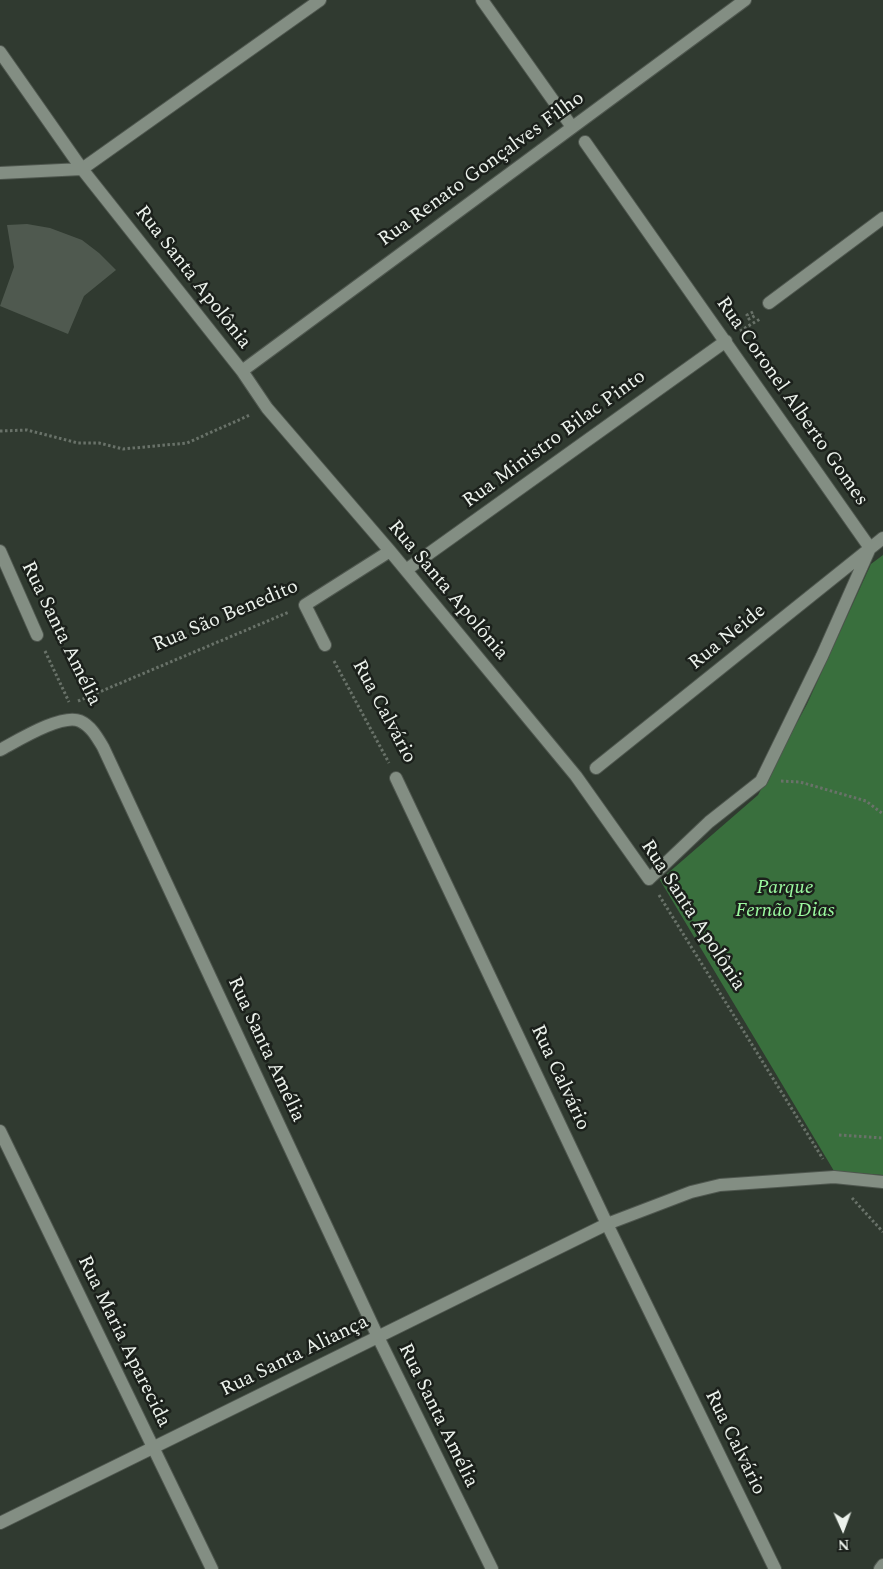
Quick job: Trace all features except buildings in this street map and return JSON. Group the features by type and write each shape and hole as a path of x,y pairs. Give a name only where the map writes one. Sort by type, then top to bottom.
{"street":[{"path":"0,173 82,169 320,0"},
{"path":"482,0 572,127"},
{"name":"Rua Renato Gonçalves Filho","path":"242,371 745,0"},
{"name":"Rua Santa Apolônia","path":"0,52 82,169 242,371 267,408 406,570 576,776 649,879"},
{"name":"Rua Coronel Alberto Gomes","path":"585,142 870,548"},
{"path":"769,303 883,218"},
{"name":"Rua Ministro Bilac Pinto","path":"406,570 726,341"},
{"name":"Rua Neide","path":"596,768 883,538"},
{"path":"649,879 708,822 761,781 822,656 870,548"},
{"name":"Rua Santa Amélia","path":"0,551 37,635"},
{"name":"Rua São Benedito","path":"305,605 390,551"},
{"path":"305,605 325,645"},
{"name":"Rua Santa Amélia","path":"0,750 57,722 78,720 91,728 103,747 378,1337 492,1569"},
{"name":"Rua Calvário","path":"396,778 607,1224 774,1569"},
{"name":"Rua Maria Aparecida","path":"0,1131 212,1569"},
{"name":"Rua Santa Aliança","path":"0,1523 607,1224 691,1192 720,1185 834,1177 883,1182"},
{"path":"880,1569 883,1565"}],"path":[{"path":"726,341 761,318 758,314 750,319 747,315 769,303"},
{"path":"0,431 27,430 78,444 99,443 123,449 187,442 267,408"},
{"name":"Rua São Benedito","path":"70,704 305,605"},
{"name":"Rua Santa Amélia","path":"37,635 70,704"},
{"name":"Rua Calvário","path":"325,645 396,778"},
{"path":"761,781 800,782 836,791 866,801 883,814"},
{"name":"Rua Santa Apolônia","path":"649,879 834,1177 883,1232"},
{"path":"839,1135 883,1138"}],"green space":[{"name":"Parque Fernão Dias","path":"883,555 883,1175 834,1171 660,880 758,795 807,704 871,564"}]}
